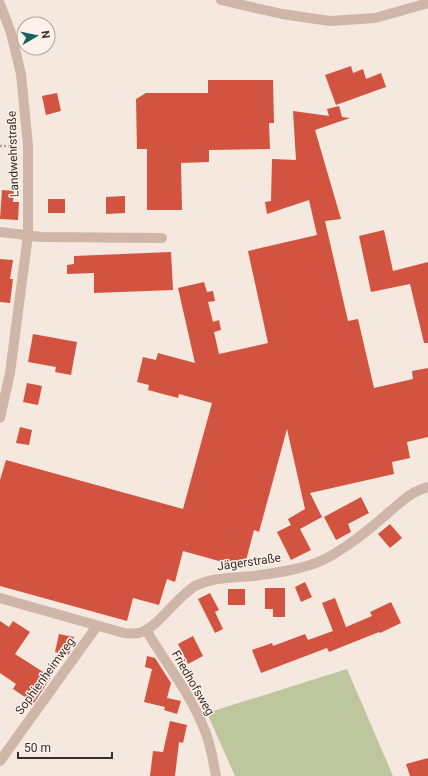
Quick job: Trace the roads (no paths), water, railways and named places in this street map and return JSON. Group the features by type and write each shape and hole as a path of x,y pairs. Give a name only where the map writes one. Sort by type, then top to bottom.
{"street":[{"path":"221,0 282,14 330,21 376,18 428,3"},
{"name":"Landwehrstraße","path":"0,4 11,33 21,74 28,146 28,235 5,372 0,418"},
{"path":"0,232 41,237 162,238"},
{"name":"Jägerstraße","path":"146,630 184,594 197,585 217,579 254,576 298,568 326,558 388,513 404,498 428,487"},
{"path":"0,598 124,633 137,634 146,630"},
{"name":"Sophienheimweg","path":"0,761 97,626"},
{"name":"Friedhofsweg","path":"146,630 182,685 196,710 206,732 216,776"}]}
